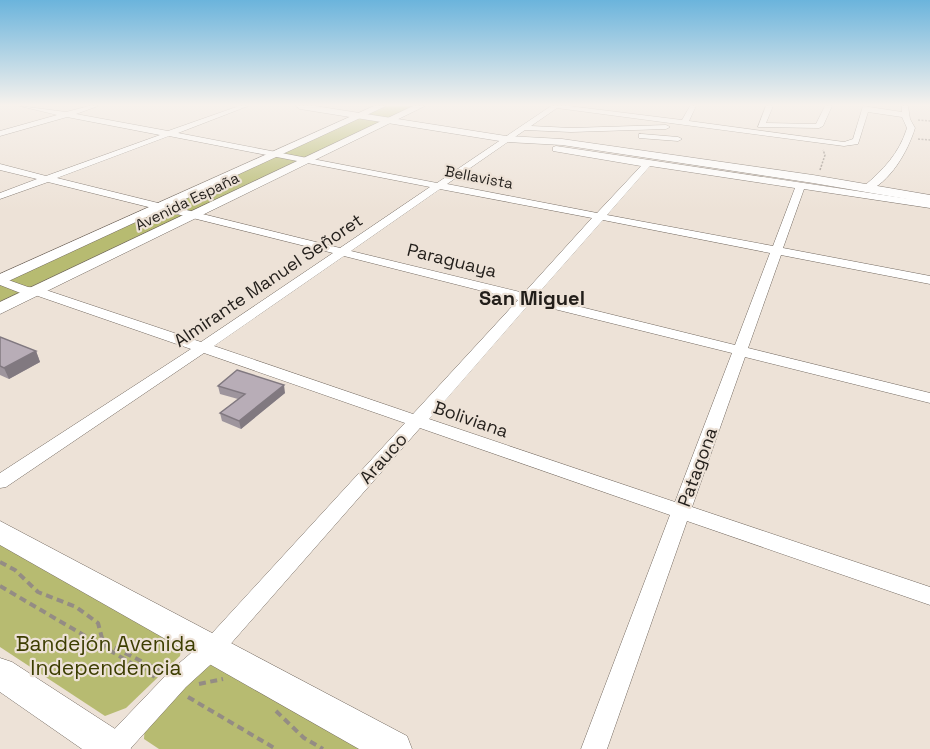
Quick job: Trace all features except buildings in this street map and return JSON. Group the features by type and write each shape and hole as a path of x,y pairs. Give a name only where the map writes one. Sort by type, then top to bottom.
{"main road":[{"name":"Avenida España","path":"0,280 303,141"},
{"name":"Avenida España","path":"0,309 198,216 350,141"},
{"path":"0,531 219,664 394,749"},
{"path":"0,674 113,749"}],"street":[{"path":"0,196 148,141"},
{"name":"Bellavista","path":"214,141 930,280"},
{"name":"Almirante Manuel Señoret","path":"0,482 202,348 504,141"},
{"path":"543,141 562,142 807,182 930,205"},
{"path":"812,141 844,144 856,141"},
{"path":"866,189 895,163 908,141"},
{"path":"556,149 647,163 866,189 930,199"},
{"name":"Arauco","path":"113,749 174,683 219,664 417,421 647,163"},
{"name":"Paraguaya","path":"0,168 930,398"},
{"name":"Patagona","path":"594,749 777,251 807,182"},
{"name":"Boliviana","path":"0,280 930,596"}],"path":[{"path":"807,182 823,166 825,155 819,142"},
{"path":"0,562 15,570 38,592 76,606 98,623 103,642 174,683 276,749"},
{"path":"0,586 174,683 195,686 219,664"},
{"path":"274,709 304,738 323,749"}],"green space":[{"path":"309,141 345,141 0,305 0,282"},
{"name":"Bandejón Avenida Independencia","path":"0,540 183,638 180,656 126,708 105,716 0,647"},
{"name":"Bandejón Avenida Independencia","path":"201,661 219,661 381,749 159,749 144,739 145,723"}],"district":[{"name":"San Miguel","path":"532,298"}]}
